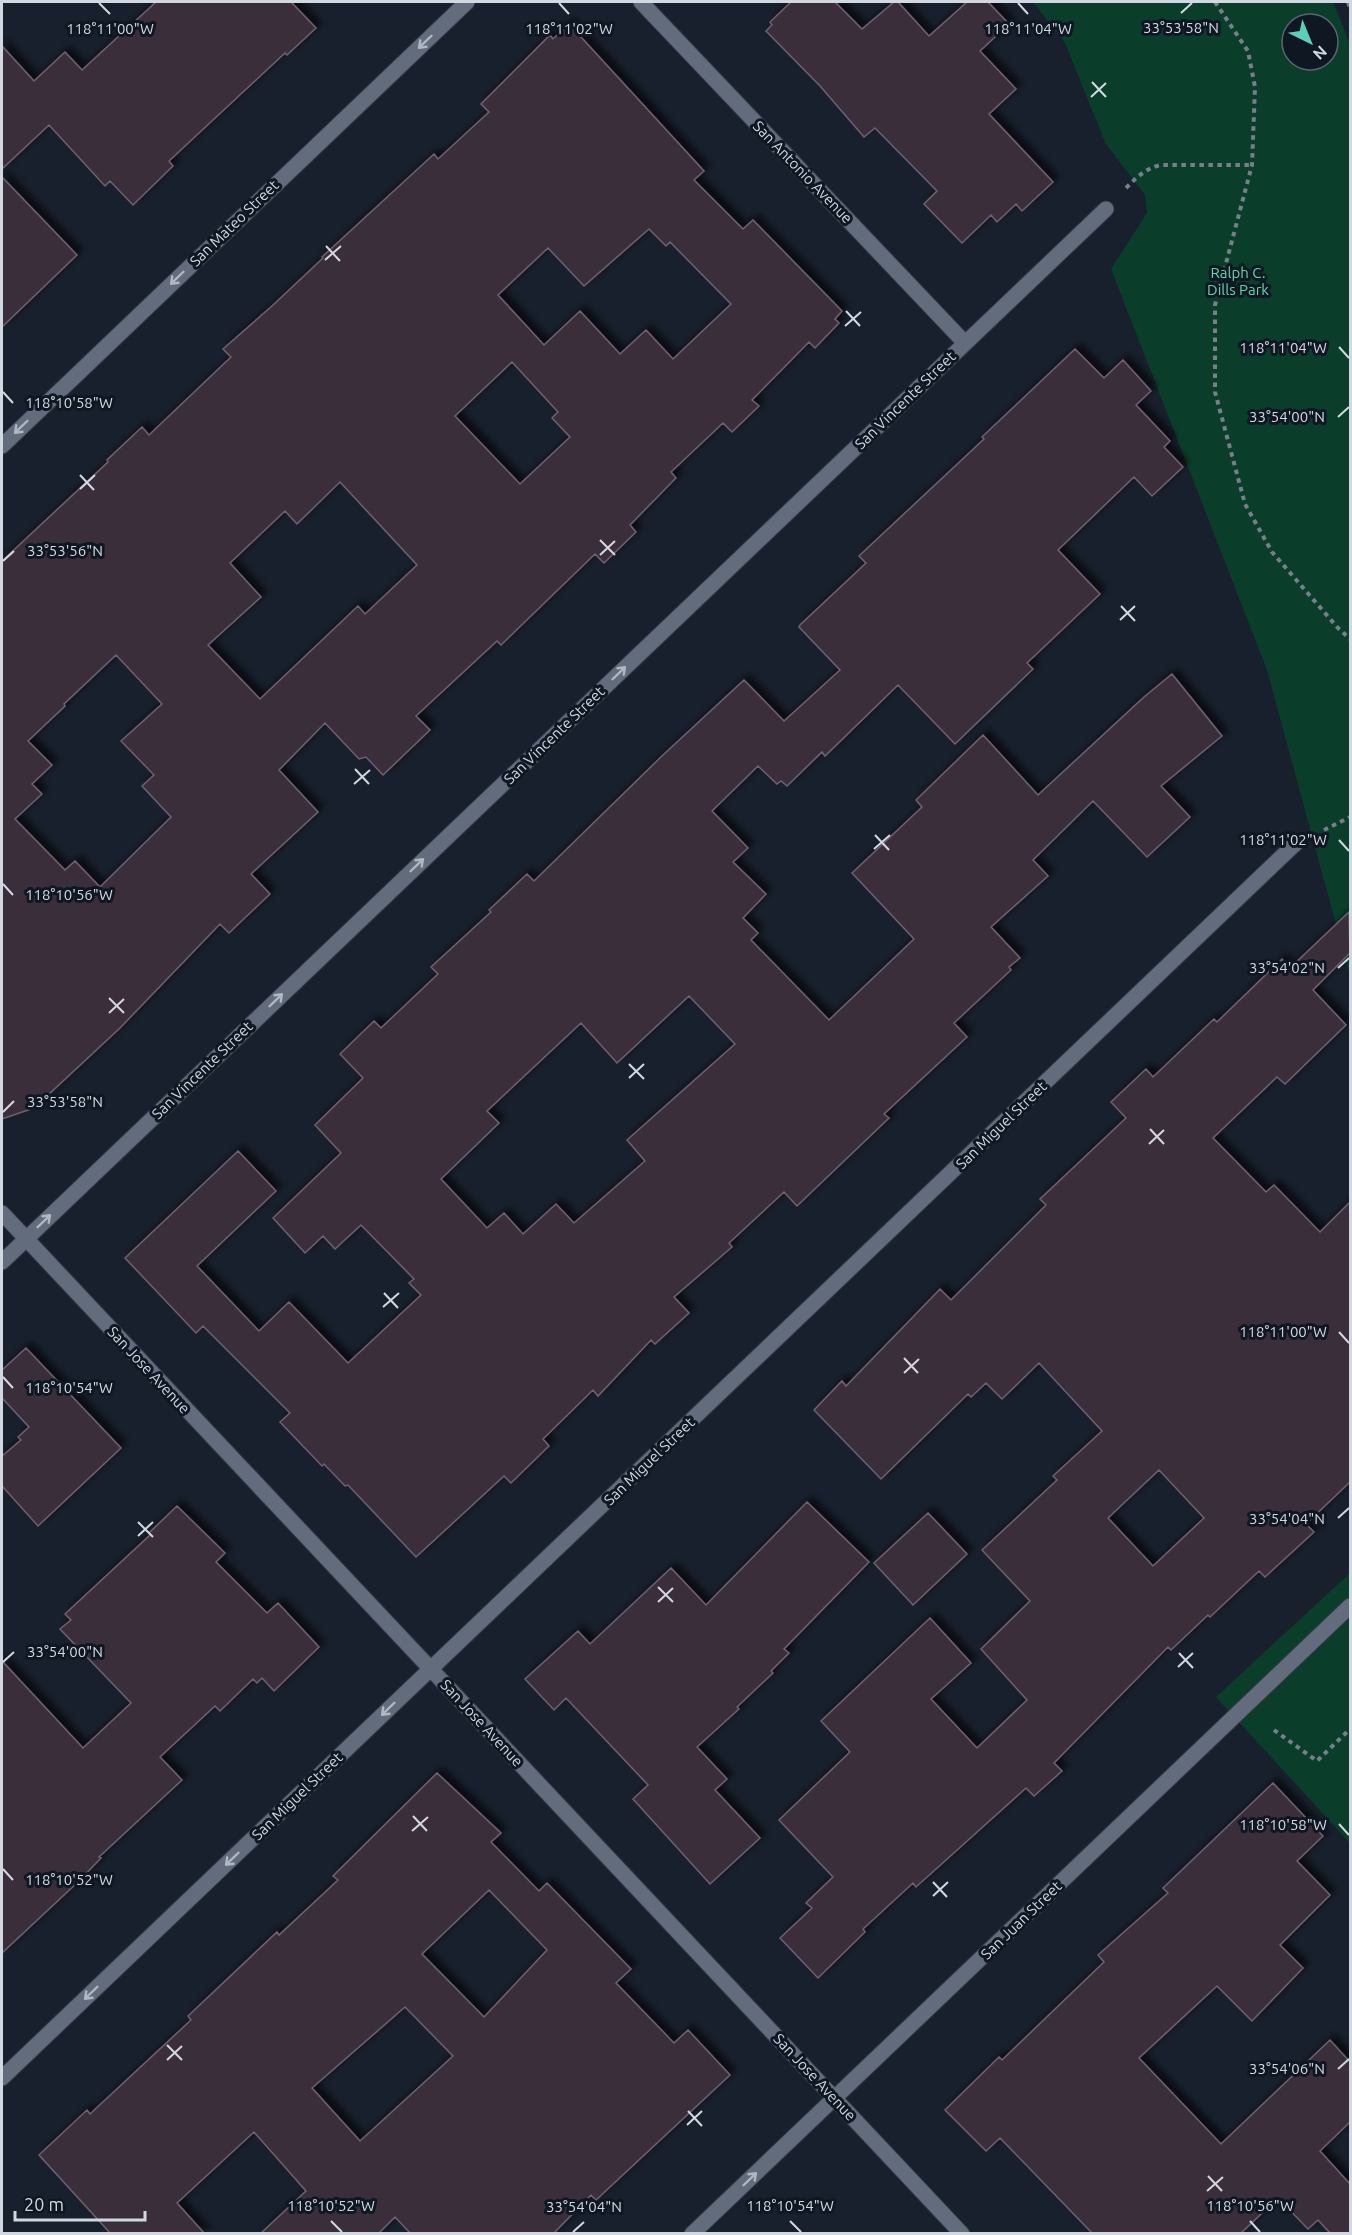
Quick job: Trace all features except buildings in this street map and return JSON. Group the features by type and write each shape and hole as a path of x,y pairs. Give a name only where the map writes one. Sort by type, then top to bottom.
{"street":[{"name":"San Mateo Street","path":"2,446 467,2"},
{"name":"San Antonio Avenue","path":"641,2 965,343"},
{"name":"San Vincente Street","path":"2,1262 1106,209"},
{"name":"San Miguel Street","path":"2,2078 1296,843"},
{"name":"San Jose Avenue","path":"2,1213 962,2234"},
{"name":"San Juan Street","path":"692,2234 1350,1606"}],"path":[{"path":"1215,2 1248,51 1255,87 1252,165 1215,305 1215,392 1245,504 1272,552 1350,639"},
{"path":"1348,2 1350,8"},
{"path":"1106,209 1141,173 1150,167 1160,165 1252,165"},
{"path":"1274,1730 1317,1761 1350,1729"}],"green space":[{"name":"Ralph C. Dills Park","path":"1033,2 1333,2 1337,12 1280,12 1280,72 1340,72 1340,19 1350,44 1350,976 1267,670 1111,269 1147,213 1145,195 1106,144 1065,43"},
{"path":"1350,1573 1350,1843 1216,1697"}]}
